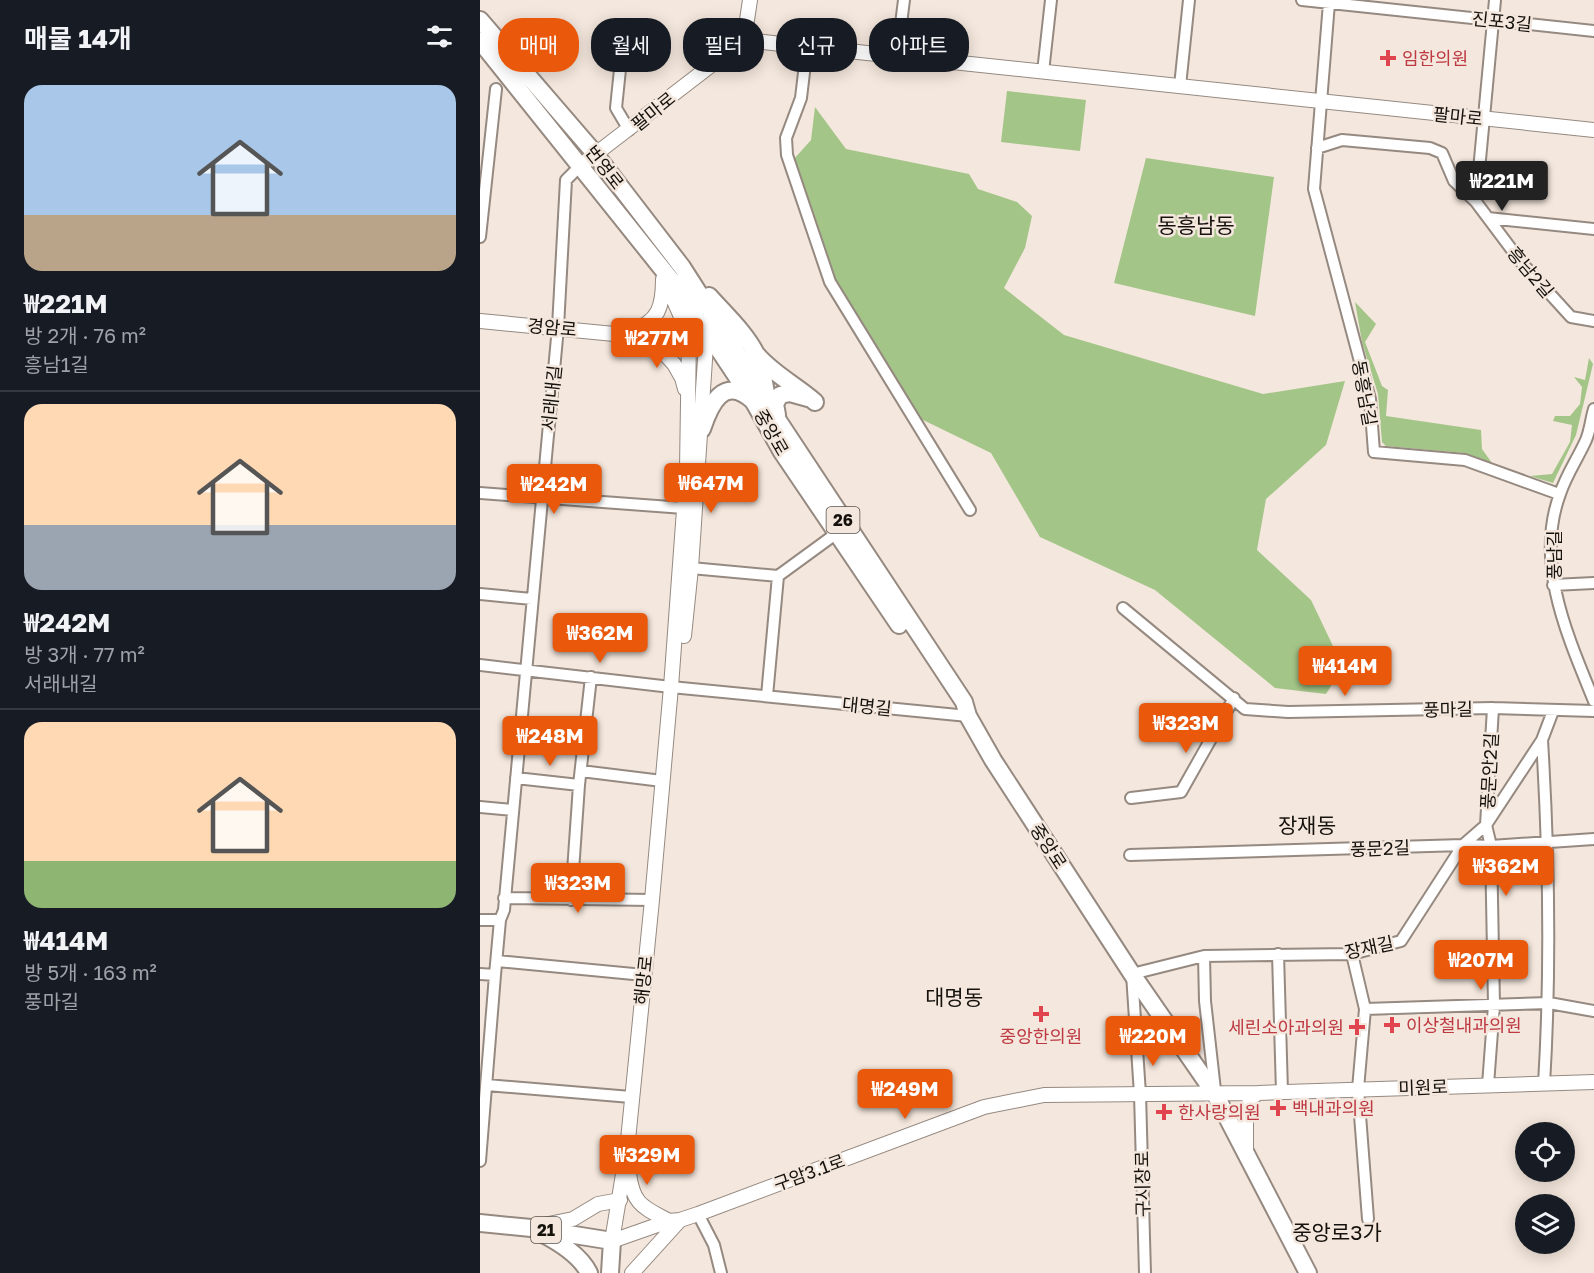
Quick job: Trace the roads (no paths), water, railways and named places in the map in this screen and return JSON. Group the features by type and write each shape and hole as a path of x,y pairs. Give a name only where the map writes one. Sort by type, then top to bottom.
{"main road":[{"name":"번영로","path":"480,20 595,154 681,267 712,327"},
{"name":"번영로","path":"480,41 661,270 712,327"},
{"path":"681,267 727,315 763,362 815,402 796,394 780,395 775,404 779,422"},
{"name":"중앙로","path":"712,327 761,402 779,422 841,529"},
{"path":"702,429 711,404 723,394 730,392 744,394 761,402 761,367 756,353"},
{"name":"중앙로","path":"761,402 782,452 841,529 964,702 968,716 993,760 1132,974 1215,1094 1308,1273"},
{"name":"구암3.1로","path":"480,1223 531,1228 612,1241"},
{"path":"531,1228 560,1243 585,1266 589,1273"},
{"name":"해망로","path":"609,1273 612,1241"}],"street":[{"path":"747,18 750,0"},
{"path":"902,18 904,0"},
{"path":"1043,72 1050,0"},
{"path":"1180,87 1189,0"},
{"name":"진포3길","path":"1302,0 1594,31"},
{"path":"1476,202 1495,0"},
{"path":"1321,102 1329,3"},
{"name":"팔마로","path":"969,64 1594,130"},
{"path":"620,72 616,108 629,130"},
{"name":"팔마로","path":"580,166 703,72"},
{"path":"804,72 801,98 786,138 787,155 830,282 970,510"},
{"path":"480,237 496,89"},
{"name":"동흥남길","path":"1321,102 1314,189 1370,399 1374,452 1464,460 1559,494"},
{"name":"흥남2길","path":"1317,148 1342,140 1430,148 1442,153 1454,181 1476,202 1521,262 1571,317 1594,321"},
{"name":"서래내길","path":"480,1161 484,1091 500,920 503,916 558,327 566,180 580,166"},
{"path":"1488,218 1594,229"},
{"path":"624,334 640,328 655,318 663,297 661,270"},
{"path":"661,270 689,335"},
{"name":"경암로","path":"480,321 624,334"},
{"path":"624,334 689,335 712,327"},
{"name":"해망로","path":"671,687 679,674 691,568 712,327"},
{"path":"624,334 635,336 663,352 674,364 682,378 688,402"},
{"name":"해망로","path":"612,1241 627,1150 671,687 684,508 689,335"},
{"name":"풍남길","path":"1594,409 1590,438 1559,494 1551,537 1553,585 1573,649 1594,701"},
{"path":"480,493 684,508"},
{"path":"691,568 778,576 841,529"},
{"path":"767,696 778,576"},
{"path":"1553,585 1594,583"},
{"path":"480,594 532,599"},
{"name":"풍마길","path":"1123,608 1245,709 1288,712 1493,708 1594,711"},
{"path":"480,665 671,687"},
{"path":"571,900 579,785 591,677"},
{"name":"대명길","path":"671,687 968,716"},
{"path":"1131,798 1181,792 1234,698"},
{"name":"풍문안2길","path":"1488,1085 1494,1005 1491,846 1486,825 1493,708"},
{"name":"장재길","path":"1132,974 1204,956 1352,954 1401,942 1463,845 1486,825 1542,740 1553,711"},
{"path":"1542,740 1548,841 1549,1003 1544,1084"},
{"path":"582,771 662,781"},
{"path":"516,778 579,785"},
{"path":"480,807 513,810"},
{"name":"풍문2길","path":"1130,855 1491,846 1594,839"},
{"path":"504,898 652,900"},
{"path":"480,920 500,920"},
{"path":"1278,954 1282,1092"},
{"path":"1352,954 1365,1009 1359,1089 1368,1219"},
{"name":"중앙로","path":"1204,956 1205,1001 1215,1094"},
{"path":"497,961 644,975"},
{"path":"480,974 495,975"},
{"name":"중앙로","path":"1132,974 1140,1094"},
{"path":"1365,1009 1549,1003 1594,1011"},
{"name":"미원로","path":"1215,1094 1594,1082"},
{"path":"484,1091 631,1097"},
{"path":"1246,1154 1246,1118 1250,1099 1258,1093"},
{"name":"구시장로","path":"1140,1094 1145,1273"},
{"name":"구암3.1로","path":"612,1241 698,1214 984,1107 1044,1095 1215,1094"},
{"path":"627,1150 631,1190 640,1206 674,1220 632,1273"},
{"path":"531,1228 573,1219 598,1204 620,1200"},
{"path":"698,1214 714,1245 721,1273"}],"place":[{"name":"임한의원","path":"1388,58"},
{"name":"중앙한의원","path":"1041,1014"},
{"name":"이상철내과의원","path":"1392,1025"},
{"name":"세린소아과의원","path":"1357,1027"},
{"name":"백내과의원","path":"1278,1108"},
{"name":"한사랑의원","path":"1164,1112"}],"district":[{"name":"동흥남동","path":"1196,225"},
{"name":"장재동","path":"1307,825"},
{"name":"대명동","path":"954,997"},
{"name":"중앙로3가","path":"1337,1232"}]}
